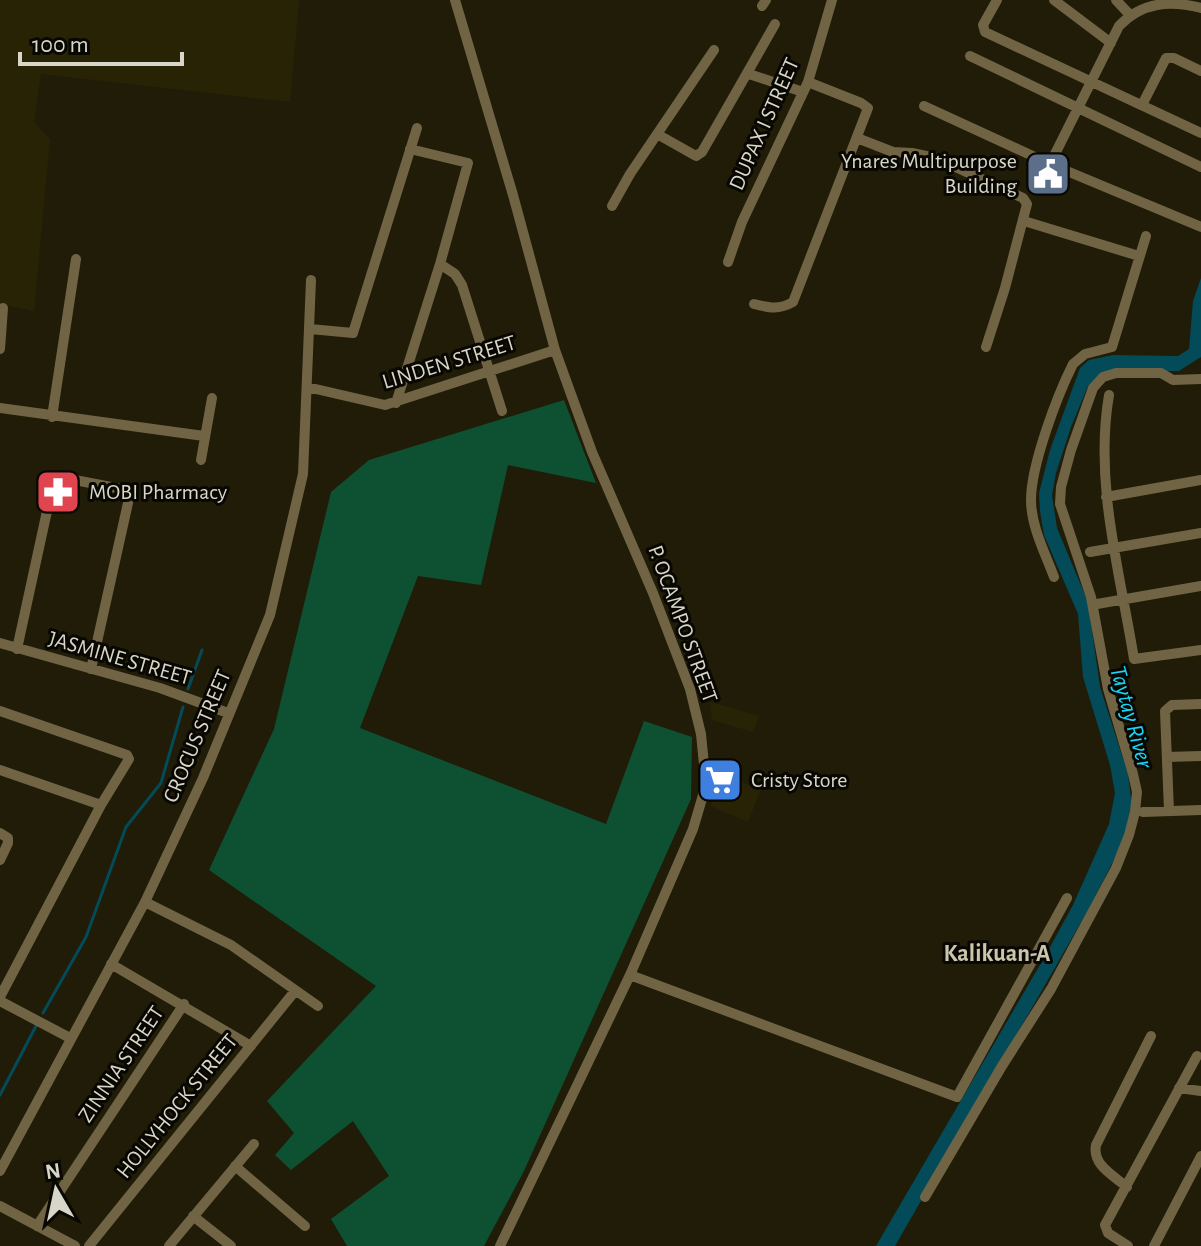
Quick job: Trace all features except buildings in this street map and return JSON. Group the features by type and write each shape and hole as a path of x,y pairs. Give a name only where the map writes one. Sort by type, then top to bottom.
{"street":[{"name":"P. OCAMPO STREET","path":"455,0 555,350 592,452 653,593 690,689 705,761 706,785 702,804 630,975 500,1246"},
{"name":"DUPAX I STREET","path":"728,262 742,222 805,87 832,0"},
{"path":"997,0 983,25 985,32 1201,133"},
{"path":"1054,0 1111,43"},
{"path":"1116,0 1130,15"},
{"path":"1050,164 1119,26 1130,15 1155,2 1197,5"},
{"path":"657,134 696,156 702,152 775,24"},
{"path":"612,206 714,50"},
{"path":"970,56 1201,167"},
{"path":"1142,105 1166,58 1174,58 1201,71"},
{"path":"749,74 805,87 861,103 868,108 793,302 783,308 772,309 754,304"},
{"path":"924,106 1050,164 1201,227"},
{"path":"310,329 353,333 417,128"},
{"path":"857,138 893,152 936,158 1023,198 1027,204 986,347"},
{"path":"396,403 468,163 410,149"},
{"path":"1024,221 1139,256"},
{"path":"1054,577 1039,540 1031,502 1039,457 1073,364 1085,354 1112,347 1146,236"},
{"path":"52,417 76,259"},
{"path":"440,264 455,274 462,285 502,411"},
{"name":"CROCUS STREET","path":"0,1171 145,902 203,778 270,615 303,474 311,280"},
{"path":"0,349 3,308"},
{"name":"LINDEN STREET","path":"307,387 385,405 555,350"},
{"path":"925,1197 1051,989 1116,868 1135,812 1137,792 1108,689 1091,597 1060,504 1061,487 1071,450 1093,388 1103,377 1116,373 1161,373 1173,380 1201,379"},
{"path":"1109,395 1103,447 1106,497 1134,659 1201,650"},
{"path":"201,460 212,398"},
{"path":"0,408 204,436"},
{"path":"17,649 54,479 59,477 127,490 130,494 91,669"},
{"path":"1106,497 1201,480"},
{"path":"1090,552 1201,533"},
{"path":"1097,604 1201,586"},
{"name":"JASMINE STREET","path":"0,643 160,688 228,713"},
{"path":"1169,811 1165,711 1168,707 1201,704"},
{"path":"0,711 127,755 128,764 101,805 0,999 70,1038"},
{"path":"1167,757 1201,756"},
{"path":"0,770 101,805"},
{"path":"1143,812 1201,810"},
{"path":"0,833 8,838 8,843 0,860"},
{"path":"630,975 957,1097 1067,898"},
{"path":"145,902 231,945 318,1006"},
{"path":"111,964 251,1046"},
{"name":"HOLLYHOCK STREET","path":"89,1246 295,991"},
{"name":"ZINNIA STREET","path":"37,1226 184,1004"},
{"path":"1127,1187 1097,1162 1094,1153 1151,1036"},
{"path":"1128,1246 1105,1230 1105,1225 1197,1056"},
{"path":"1179,1088 1201,1091"},
{"path":"169,1246 254,1144"},
{"path":"1159,1245 1201,1156"},
{"path":"235,1166 305,1226"},
{"path":"0,1206 75,1246"},
{"path":"193,1216 231,1246"}],"shaded area":[{"path":"0,0 299,0 290,102 41,74 34,122 50,139 34,311 0,304"},
{"path":"710,702 759,716 753,732 712,720"},
{"path":"716,773 761,789 748,822 711,806"}],"green space":[{"path":"564,400 596,483 508,465 481,585 418,576 360,728 606,824 644,721 692,737 691,799 524,1171 484,1246 347,1246 331,1219 389,1176 353,1121 291,1170 275,1155 294,1133 267,1101 376,986 209,870 274,729 331,492 369,460"}],"water":[{"path":"1201,278 1201,357 1179,371 1130,371 1088,386 1071,427 1052,495 1057,528 1088,602 1100,687 1128,774 1132,806 1121,846 1087,912 895,1246 876,1246 1044,958 1073,905 1109,824 1115,793 1110,765 1083,677 1078,614 1044,535 1040,511 1039,493 1050,450 1080,368 1089,360 1113,355 1178,356 1189,349 1193,301"}],"waterway":[{"path":"188,689 202,650"},
{"path":"43,1013 86,937 126,827 161,783 183,707"},
{"path":"0,1095 36,1026"}],"place":[{"name":"Ynares Multipurpose Building","path":"1048,174"},
{"name":"MOBI Pharmacy","path":"58,492"},
{"name":"Cristy Store","path":"720,780"}],"district":[{"name":"Kalikuan-A","path":"997,954"}],"water label":[{"name":"Taytay River","path":"1131,717"}]}
